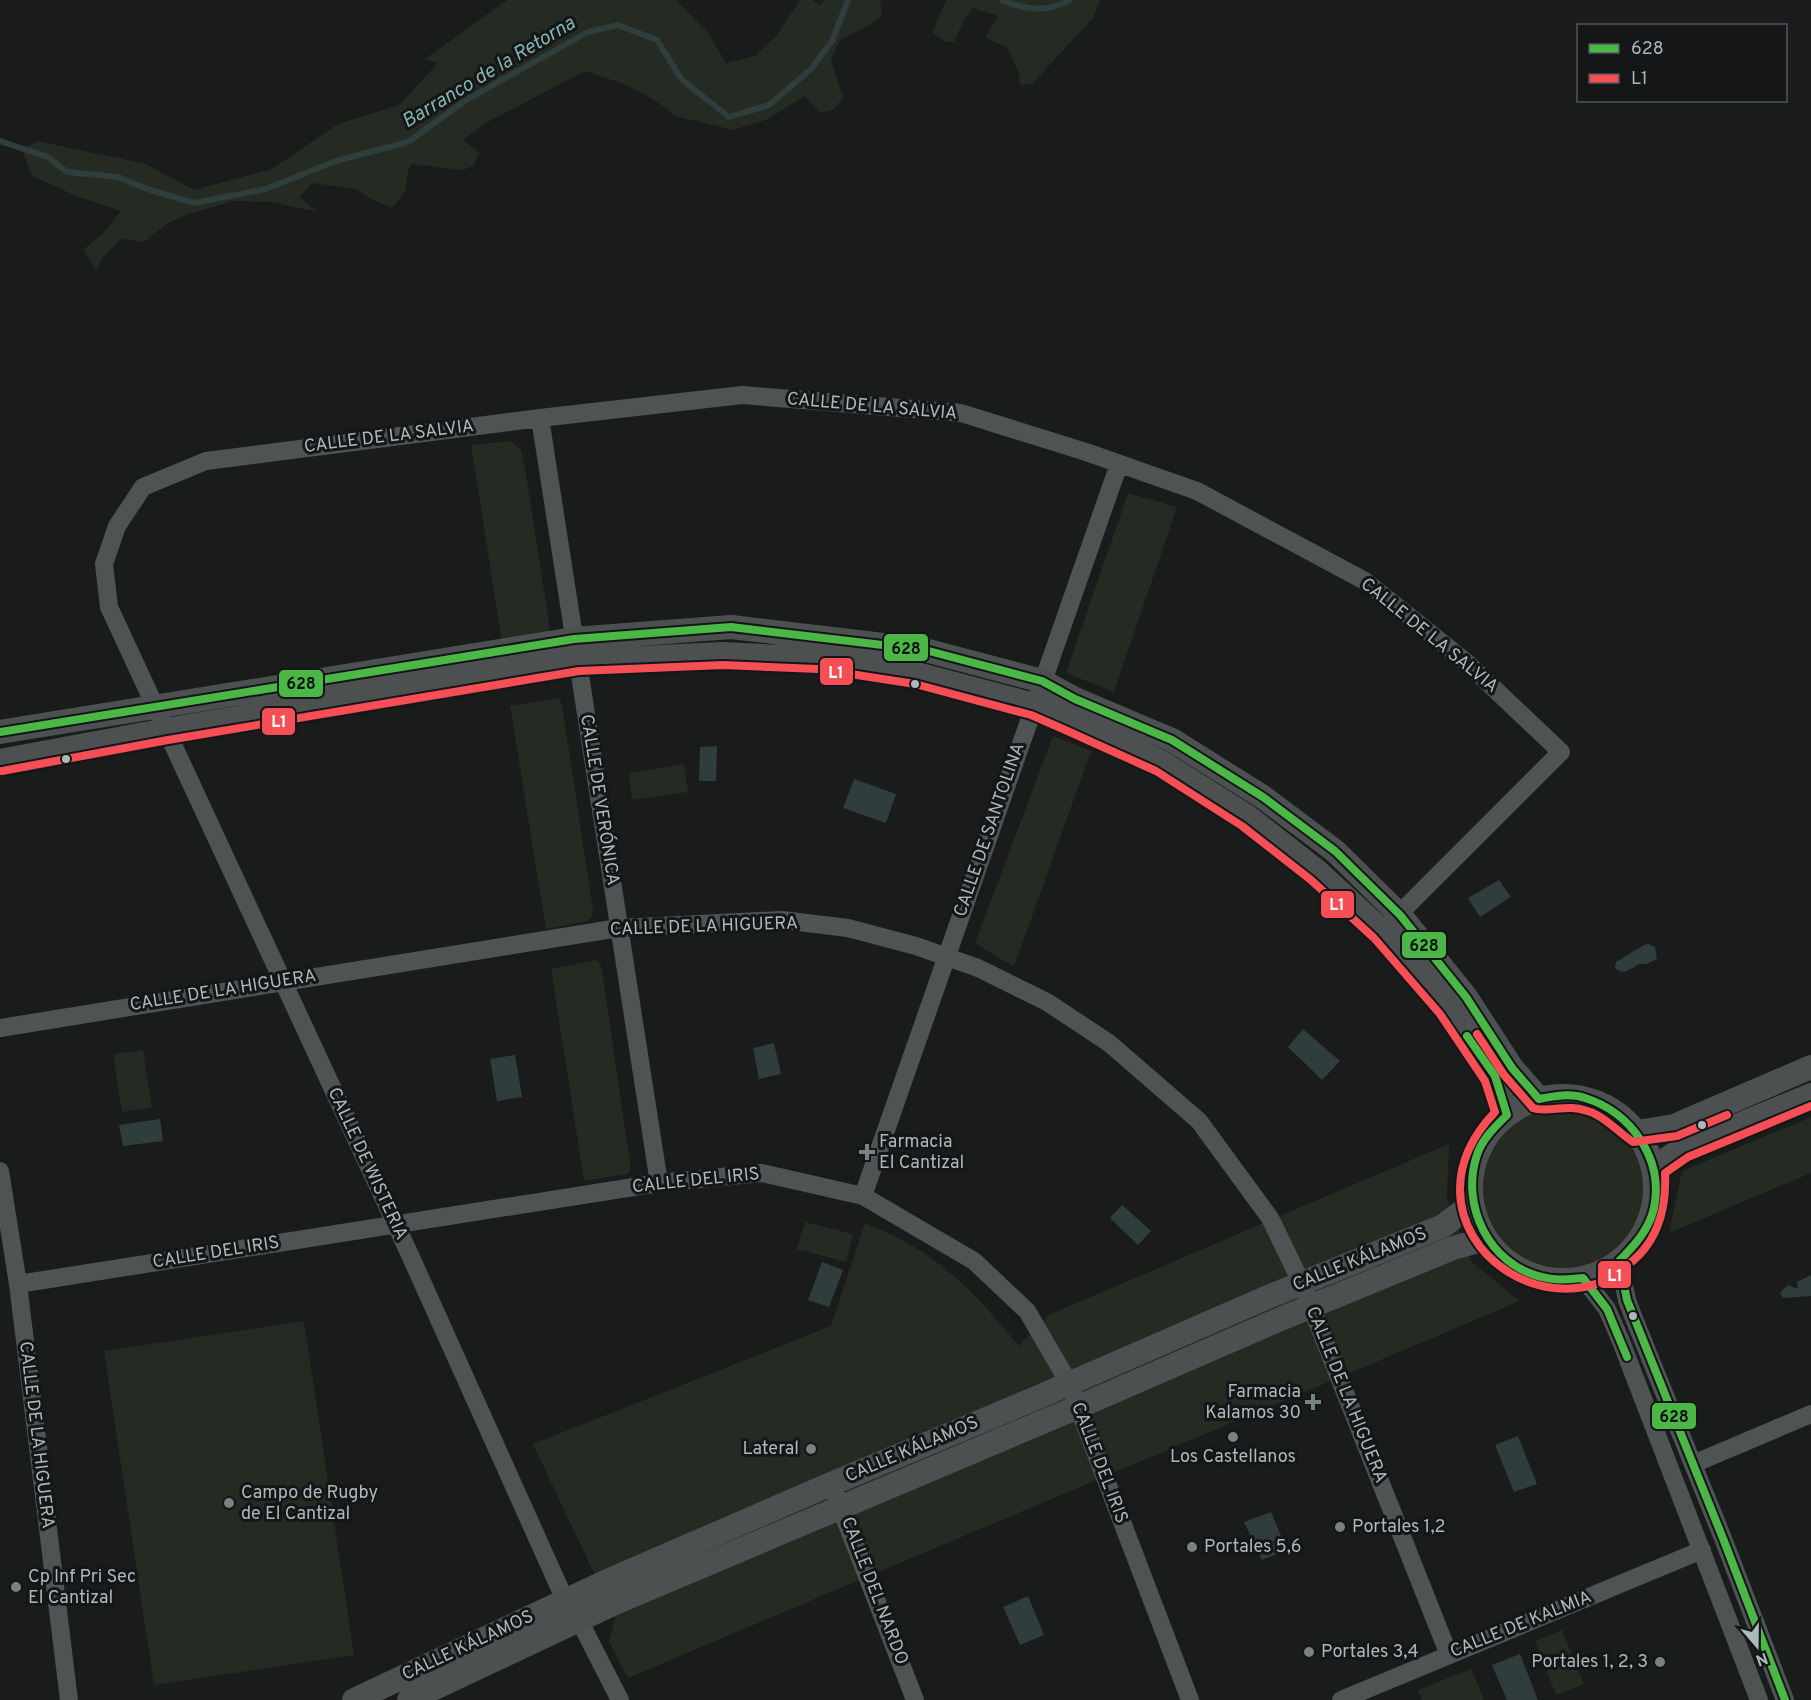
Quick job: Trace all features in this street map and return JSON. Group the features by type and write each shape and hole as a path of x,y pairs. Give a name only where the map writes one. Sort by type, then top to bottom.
{"street":[{"name":"CALLE DE LA SALVIA","path":"166,730 110,607 104,564 117,526 143,487 206,461 540,418 742,395 961,413 1197,491 1365,581 1466,662 1561,752 1382,931"},
{"name":"CALLE DE VERÓNICA","path":"540,418 659,1183"},
{"name":"CALLE DE SANTOLINA","path":"863,1196 1119,464"},
{"path":"0,732 154,706 731,627 925,650 1042,681 1076,699 1172,740 1263,797 1335,852 1400,915 1466,997 1512,1068 1539,1099"},
{"path":"0,761 576,650 819,659 917,674 1034,705 1161,762 1248,817 1318,872 1382,931 1448,1008 1495,1076 1507,1115"},
{"name":"CALLE DE WISTERIA","path":"166,730 395,1225 565,1600 579,1620 620,1700"},
{"name":"CALLE DE LA HIGUERA","path":"0,1028 619,928 782,920 848,928 946,956 978,968 1047,1002 1109,1042 1199,1121 1270,1218 1302,1284 1449,1655"},
{"path":"1637,1132 1674,1126 1811,1067"},
{"path":"1561,1095 1583,1097 1604,1104 1622,1116 1637,1132 1648,1149 1654,1168 1656,1189 1653,1210 1646,1229 1619,1261 1602,1272 1582,1278 1561,1280 1539,1277 1519,1269 1501,1256 1486,1239 1477,1222 1472,1204 1471,1179 1477,1155 1489,1133 1507,1115 1522,1105 1539,1099 1561,1095"},
{"path":"1654,1168 1683,1148 1811,1095"},
{"name":"CALLE DE LA HIGUERA","path":"0,1171 18,1284 69,1700"},
{"name":"CALLE DEL IRIS","path":"18,1284 659,1183 762,1173 863,1196 974,1261 1027,1311 1070,1383 1190,1700"},
{"name":"CALLE KÁLAMOS","path":"354,1700 565,1600 831,1484 1443,1226 1472,1204"},
{"name":"CALLE KÁLAMOS","path":"409,1700 579,1620 841,1507 1311,1307 1453,1248 1486,1239"},
{"path":"1619,1261 1627,1300 1785,1700"},
{"path":"1582,1278 1607,1309 1759,1700"},
{"path":"1693,1464 1811,1414"},
{"name":"CALLE DEL NARDO","path":"831,1484 915,1700"},
{"name":"CALLE DE KALMIA","path":"1341,1700 1702,1550"}],"shaded area":[{"path":"507,0 676,0 708,33 726,63 755,56 776,36 800,0 813,0 820,5 824,0 880,0 882,16 840,40 831,59 843,98 833,110 820,113 805,96 768,119 733,130 675,116 653,99 624,84 585,71 484,124 463,140 480,153 473,166 463,170 412,164 408,170 405,192 392,208 356,189 312,183 299,197 317,212 271,202 233,201 168,223 144,242 121,239 102,258 96,270 83,250 103,233 121,211 76,196 32,176 22,150 37,141 146,164 194,190 272,169 338,124 399,105 438,63 425,59"},
{"path":"946,0 1100,0 1093,18 1032,84 1020,85 1019,73 1007,48 985,37 998,16 973,8 963,22 954,42 945,42 932,33"},
{"path":"510,441 521,450 550,629 546,635 502,642 471,445"},
{"path":"1128,493 1177,507 1114,692 1066,673"},
{"path":"559,698 562,705 593,910 592,917 588,921 546,929 510,706"},
{"path":"1053,736 1091,751 1014,967 975,943"},
{"path":"717,746 716,781 699,781 700,747"},
{"path":"684,764 688,792 632,800 629,773"},
{"path":"854,779 896,794 886,823 843,808"},
{"path":"1499,880 1511,897 1480,917 1468,898"},
{"path":"1648,944 1655,947 1657,959 1646,964 1639,964 1624,972 1615,968 1616,962"},
{"path":"596,960 600,963 602,971 631,1169 628,1174 584,1181 551,969"},
{"path":"1303,1029 1340,1061 1322,1080 1288,1047"},
{"path":"774,1043 781,1074 759,1079 753,1048"},
{"path":"143,1050 152,1107 122,1112 113,1054"},
{"path":"515,1055 522,1097 497,1101 490,1059"},
{"path":"1564,1104 1580,1105 1596,1110 1623,1128 1641,1155 1646,1171 1646,1203 1641,1219 1623,1246 1596,1264 1580,1269 1564,1270 1548,1269 1532,1264 1505,1246 1487,1219 1482,1203 1481,1187 1482,1171 1487,1155 1505,1128 1532,1110 1548,1105"},
{"path":"1811,1117 1811,1173 1669,1233 1682,1171"},
{"path":"160,1119 163,1141 123,1146 119,1125"},
{"path":"1449,1144 1447,1199 1472,1262 1520,1301 628,1678 609,1642 615,1618 533,1444 831,1326 865,1223 906,1242 942,1266 995,1317 1019,1346 1048,1315"},
{"path":"1122,1205 1151,1231 1138,1245 1110,1218"},
{"path":"805,1222 853,1234 846,1262 797,1249"},
{"path":"822,1262 843,1270 829,1307 808,1300"},
{"path":"1811,1275 1811,1296 1783,1298 1780,1293 1788,1285 1798,1289 1797,1282"},
{"name":"Campo de Rugby de El Cantizal","path":"304,1321 354,1655 154,1685 104,1351"},
{"path":"1518,1436 1537,1484 1514,1492 1495,1445"},
{"path":"1271,1512 1287,1550 1262,1560 1244,1522"},
{"path":"1028,1596 1044,1635 1020,1645 1003,1607"},
{"path":"1562,1630 1584,1684 1556,1695 1535,1641"},
{"path":"1520,1654 1538,1700 1507,1700 1492,1665"},
{"path":"1471,1669 1484,1700 1422,1700 1418,1690"}],"waterway":[{"name":"Barranco de la Retorna","path":"0,141 48,157 67,172 118,177 150,190 194,203 266,189 336,161 408,142 466,100 588,32 618,25 657,40 682,80 729,117 769,105 811,69 832,41 848,0"},
{"name":"Barranco de la Retorna","path":"1002,0 1036,9 1053,7 1070,0"}],"transit line":[{"name":"628","path":"0,732 574,639 731,627 925,650 1042,681 1075,699 1172,740 1263,797 1335,851 1400,915 1466,997 1512,1068 1539,1099 1568,1095 1585,1098 1617,1114 1640,1140 1649,1155 1656,1190 1649,1223 1619,1261 1627,1300 1785,1700"},
{"name":"L1","path":"2,771 168,740 579,671 723,665 818,669 915,684 1031,715 1156,771 1242,826 1311,880 1374,938 1440,1014 1485,1081 1495,1112 1470,1147 1463,1167 1460,1189 1464,1214 1474,1237 1489,1256 1508,1272 1530,1282 1554,1288 1579,1288 1612,1277 1644,1250 1651,1239 1664,1201 1665,1173 1688,1157 1811,1106"},
{"name":"L1","path":"1477,1034 1504,1075 1533,1108 1542,1110 1572,1108 1591,1112 1633,1142 1677,1136 1727,1115"},
{"name":"628","path":"1467,1036 1495,1076 1507,1115 1482,1144 1473,1174 1476,1212 1483,1230 1507,1260 1523,1270 1552,1279 1583,1278 1607,1309 1627,1357"}],"place":[{"name":"Farmacia El Cantizal","path":"867,1152"},
{"name":"Farmacia Kalamos 30","path":"1313,1402"},
{"name":"Los Castellanos","path":"1233,1437"},
{"name":"Lateral","path":"811,1449"},
{"name":"Campo de Rugby de El Cantizal","path":"229,1503"},
{"name":"Portales 1,2","path":"1340,1527"},
{"name":"Portales 5,6","path":"1192,1547"},
{"name":"Cp Inf Pri Sec El Cantizal","path":"16,1587"},
{"name":"Portales 3,4","path":"1309,1652"},
{"name":"Portales 1, 2, 3","path":"1660,1662"}]}
